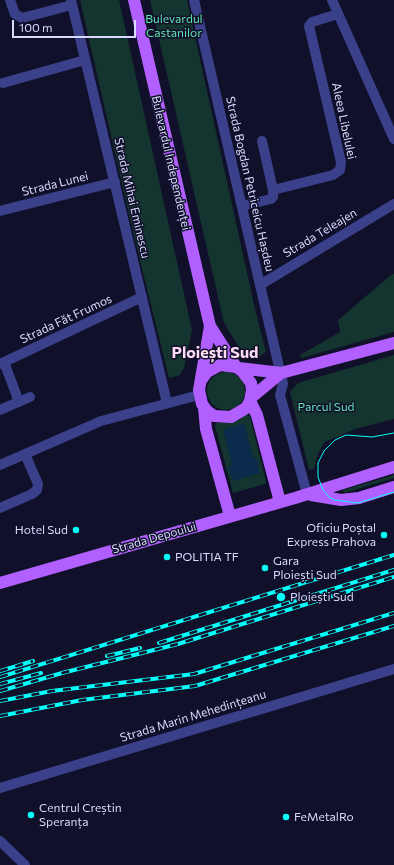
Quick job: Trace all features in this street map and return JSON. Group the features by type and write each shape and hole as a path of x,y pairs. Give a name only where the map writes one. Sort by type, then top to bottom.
{"main road":[{"name":"Bulevardul Independenței","path":"134,0 210,326 221,345 251,383 251,399 257,415 280,502"},
{"name":"Bulevardul Independenței","path":"199,396 210,326"},
{"path":"202,379 207,372 220,365 280,372 394,343"},
{"path":"221,345 241,359 280,372"},
{"path":"204,408 214,416 223,418 232,417 246,408 251,399 280,372"},
{"path":"199,396 204,408 206,429 230,516"},
{"name":"Strada Depoului","path":"0,583 280,502 394,467"},
{"name":"Strada Depoului","path":"307,494 341,500 359,498 394,487"}],"street":[{"path":"10,0 15,14 22,18 72,3"},
{"name":"Strada Bogdan Petriceicu Hașdeu","path":"194,0 283,384 280,396 307,494"},
{"path":"332,0 394,139"},
{"name":"Strada Mihai Eminescu","path":"72,3 167,403"},
{"name":"Aleea Libelulei","path":"242,206 271,199 273,197 273,190 333,174 340,170 341,162 309,26 312,22 338,14"},
{"path":"2,84 85,60"},
{"path":"262,141 273,190"},
{"name":"Strada Lunei","path":"0,211 115,182"},
{"name":"Strada Teleajen","path":"260,285 394,204"},
{"name":"Strada Făt Frumos","path":"2,363 142,297"},
{"path":"2,363 19,402"},
{"path":"0,465 101,421 199,396"},
{"path":"0,410 30,397"},
{"path":"0,508 32,494 37,490 38,484 25,454"},
{"name":"Strada Marin Mehedințeanu","path":"0,788 394,669"},
{"path":"0,841 25,865"}],"green space":[{"name":"Bulevardul Castanilor","path":"80,0 119,0 192,330 184,368 180,375 169,378 133,232"},
{"name":"Bulevardul Castanilor","path":"150,0 187,0 255,309 266,352 260,356 250,355 239,347 224,323"},
{"path":"392,274 394,274 394,332 301,358 300,355 340,332 338,320"},
{"name":"Parcul Sud","path":"394,355 394,419 355,429 325,442 318,453 314,469 309,470 290,392 298,383"},
{"path":"226,372 239,378 245,391 239,404 226,410 213,404 207,391 213,378"},
{"path":"246,414 250,416 266,482 265,484 233,493 215,426 216,423 229,423 239,420"},
{"path":"394,475 394,478 344,493 343,490"}],"water":[{"path":"242,424 245,425 253,458 257,459 260,473 233,481 228,467 232,464 224,432 225,429"}],"tram line":[{"path":"394,433 372,437 346,435 335,440 324,451 318,463 318,477 323,490 330,498 335,500 358,503 394,492"}],"railway":[{"path":"0,677 394,555"},
{"path":"159,643 394,570"},
{"path":"0,691 62,673 178,644 394,577"},
{"path":"0,701 52,691 194,674 394,613"},
{"path":"0,716 82,700 195,686 394,626"},
{"path":"107,656 140,648"},
{"path":"0,671 33,661"},
{"path":"0,684 41,673"}],"place":[{"name":"Hotel Sud","path":"76,530"},
{"name":"Oficiu Poștal Express Prahova","path":"384,535"},
{"name":"POLITIA TF","path":"167,557"},
{"name":"Gara Ploiești Sud","path":"265,568"},
{"name":"Ploiești Sud","path":"281,597"},
{"name":"Centrul Creștin Speranța","path":"31,815"},
{"name":"FeMetalRo","path":"286,817"}],"district":[{"name":"Ploiești Sud","path":"215,353"}]}
